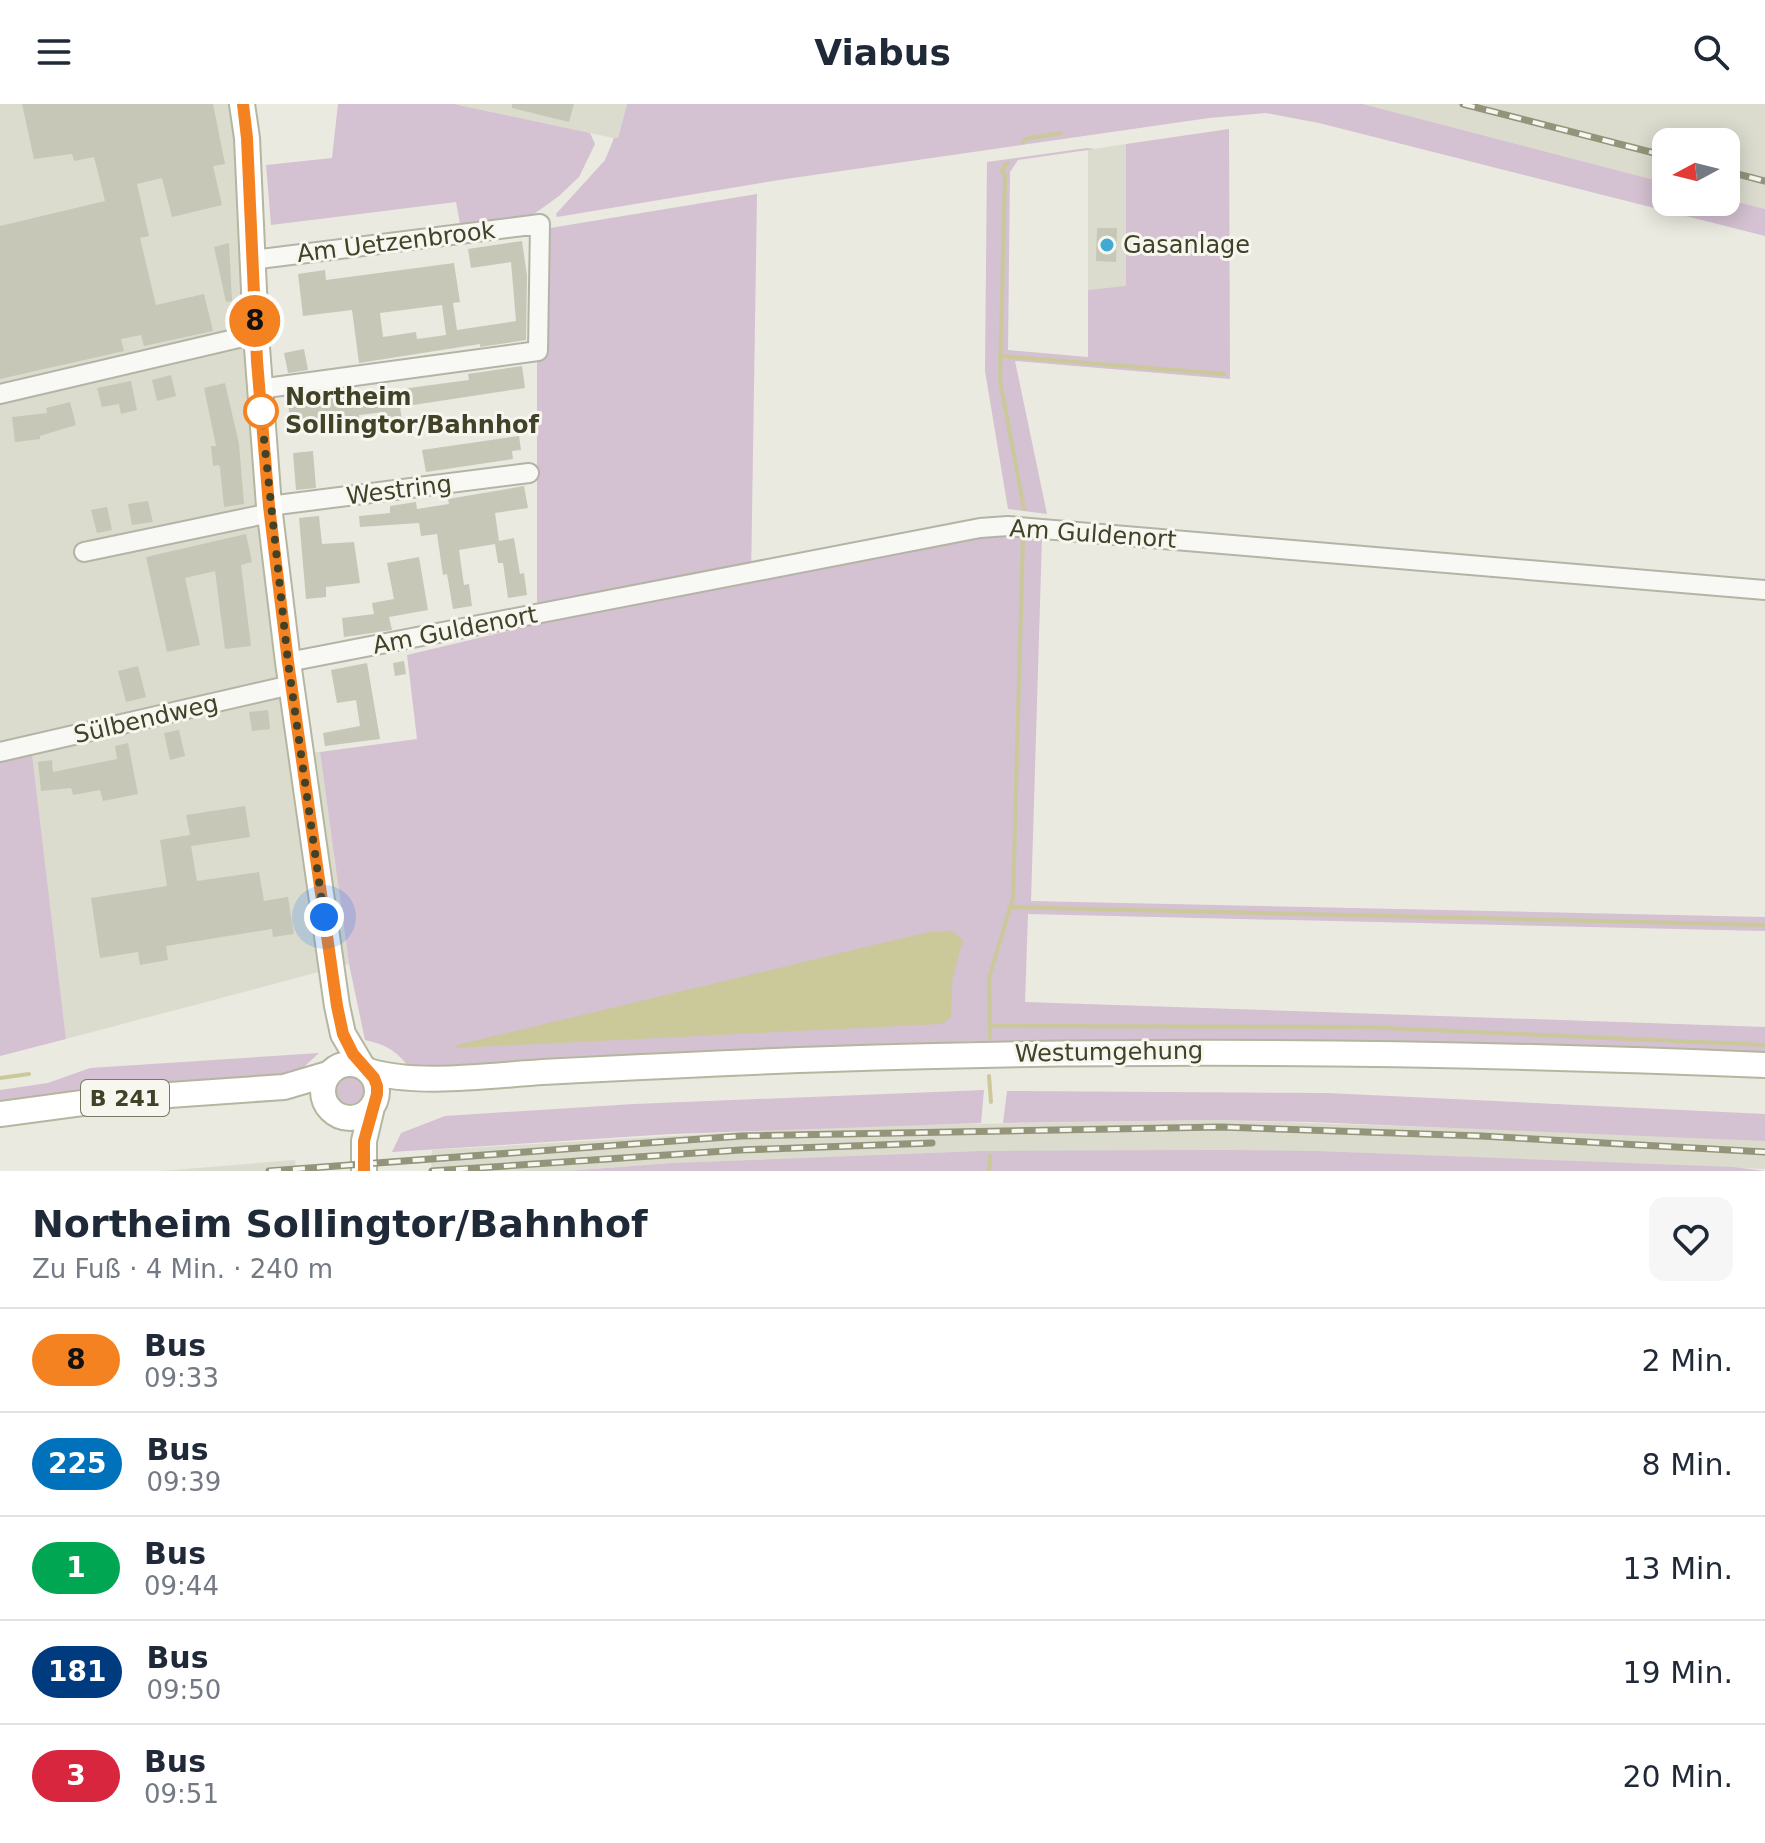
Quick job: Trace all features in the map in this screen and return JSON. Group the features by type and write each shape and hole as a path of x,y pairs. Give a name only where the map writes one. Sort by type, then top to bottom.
{"main road":[{"path":"242,104 247,138 259,389 290,673 337,1006 343,1034 377,1086 364,1141 362,1171"},
{"path":"337,1006 330,1072 322,1091 362,1171"},
{"name":"Westumgehung","path":"365,1068 386,1076 454,1077 675,1064 1170,1051 1534,1056 1765,1065"},
{"name":"B 241","path":"0,1114 112,1099 284,1087 330,1072 346,1063 365,1068"},
{"name":"Westumgehung","path":"374,1104 408,1088 454,1077"},
{"name":"B 241","path":"251,1091 358,1117 374,1104"}],"street":[{"name":"Am Uetzenbrook","path":"252,260 540,224 538,351 259,389"},
{"path":"0,394 256,334"},
{"name":"Westring","path":"84,552 270,510 529,473"},
{"name":"Am Guldenort","path":"290,673 980,528 1008,526 1765,590"},
{"name":"Sülbendweg","path":"0,752 290,673"}],"shaded area":[{"path":"0,104 238,104 297,754 320,752 349,964 66,1039 32,755 0,762"},
{"path":"338,104 454,104 590,133 595,144 579,177 527,219 461,229 456,202 271,225 266,165 332,158"},
{"path":"454,104 627,104 618,139"},
{"path":"627,104 1363,104 1652,179 1652,207 1319,123 1266,113 1209,118 779,180 557,217 556,214 605,160 614,138 618,138"},
{"path":"1363,104 1765,104 1765,209 1740,203 1740,128 1652,128 1652,179"},
{"path":"1229,129 1230,379 1015,361 1047,514 1008,509 985,371 987,162 1095,149 1018,160 1010,172 1008,350 1088,357 1088,290 1126,286 1126,144"},
{"path":"1126,144 1126,287 1088,290 1088,150"},
{"path":"757,194 751,580 992,533 1042,537 1031,901 1765,917 1765,931 1028,914 1025,1002 1765,1027 1765,1056 1379,1043 974,1041 416,1069 389,1048 365,1040 349,964 320,752 417,739 407,655 537,624 537,358 544,229"},
{"path":"1740,203 1765,209 1765,236 1686,216 1740,216"},
{"path":"32,754 66,1039 0,1056 0,762"},
{"path":"952,931 963,940 952,981 951,1018 941,1024 456,1048 457,1045 895,940 930,932"},
{"path":"319,1053 293,1077 0,1106 0,1090 48,1083 90,1068"},
{"path":"350,1071 364,1077 370,1091 364,1105 350,1111 336,1105 330,1091 336,1077"},
{"path":"984,1090 981,1123 671,1134 392,1152 401,1133 445,1116 634,1104"},
{"path":"1007,1091 1327,1093 1765,1114 1765,1141 1311,1122 1003,1123"},
{"path":"1213,1120 1765,1141 1765,1169 1318,1151 979,1151 672,1163 566,1171 431,1171 432,1150 846,1126"},
{"path":"979,1151 1318,1151 1733,1167 1765,1171 566,1171 672,1163"},
{"path":"295,1160 296,1171 161,1171"}],"building":[{"path":"22,104 213,104 225,164 213,166 222,205 172,217 162,178 137,184 149,236 140,238 156,305 204,294 213,331 144,346 141,335 121,339 124,351 0,379 0,226 105,201 94,157 74,161 72,154 34,159"},
{"path":"512,104 574,104 569,122 512,108"},
{"name":"Gasanlage","path":"1097,228 1117,228 1116,262 1096,261"},
{"path":"522,241 527,276 526,340 359,363 352,310 303,316 298,274 325,270 326,280 454,263 460,302 453,303 457,330 516,321 511,262 471,268 468,249","holes":["442,305 446,335 417,339 416,332 383,337 380,313"]},
{"path":"229,243 232,301 226,302 214,247"},
{"path":"304,349 308,370 288,373 284,353"},
{"path":"522,366 525,388 400,407 403,428 387,430 385,412 359,415 361,433 340,435 338,416 291,425 288,404 469,380 468,374"},
{"path":"171,375 176,396 157,401 152,380"},
{"path":"131,381 137,410 121,414 119,404 102,407 97,388"},
{"path":"225,383 239,444 244,504 224,507 220,468 219,465 213,466 211,446 216,446 204,388"},
{"path":"70,402 76,425 40,436 40,439 15,442 12,417 47,413 46,408"},
{"path":"519,436 521,450 512,451 513,459 426,472 422,450"},
{"path":"313,451 316,488 296,490 293,453"},
{"path":"524,486 528,508 495,513 499,541 514,538 527,595 508,598 503,563 498,563 495,544 459,550 464,585 469,584 472,606 453,609 447,574 443,575 437,534 421,536 419,523 360,527 359,516 390,513 390,506 416,502 417,509 449,504 448,499"},
{"path":"148,501 153,522 132,525 128,504"},
{"path":"107,507 112,530 97,533 91,510"},
{"path":"319,516 322,544 354,542 360,583 326,587 326,597 306,599 299,518"},
{"path":"246,534 252,562 241,565 251,646 225,649 215,571 185,578 200,645 167,652 146,557"},
{"path":"419,557 428,610 389,617 392,630 344,637 342,618 374,614 372,603 394,599 387,563"},
{"path":"404,661 406,674 395,676 393,663"},
{"path":"367,663 380,739 325,746 323,733 360,726 356,700 337,703 331,670"},
{"path":"138,666 146,697 126,702 118,671"},
{"path":"268,710 270,729 252,731 249,712"},
{"path":"179,730 185,756 170,760 164,733"},
{"path":"128,743 138,794 103,801 100,790 73,795 71,788 41,791 38,762 52,760 53,772 117,759 115,746"},
{"path":"245,806 250,837 191,846 197,881 259,872 264,901 288,897 294,934 273,937 272,929 166,946 168,960 140,965 138,952 100,958 91,898 167,886 160,840 190,835 186,815"}],"waterway":[{"path":"1023,142 1025,139 1061,133"},
{"path":"1007,163 1002,170 1005,176 1000,380 1024,509"},
{"path":"1000,356 1224,374"},
{"path":"990,1038 989,978 1013,898 1023,537"},
{"path":"1010,907 1765,925"},
{"path":"990,1026 1361,1027 1765,1045"},
{"path":"0,1078 29,1074"},
{"path":"989,1076 991,1102"},
{"path":"989,1171 990,1156"}],"railway":[{"path":"1463,104 1652,152"},
{"path":"1740,175 1765,181"},
{"path":"269,1171 741,1136 1221,1127 1481,1136 1765,1152"},
{"path":"432,1171 740,1150 932,1143"}],"bus line":[{"name":"8","path":"243,104 261,412 288,662 337,1006 343,1034 353,1054 369,1071 377,1086 364,1141 364,1171"}],"place":[{"name":"Gasanlage","path":"1107,245"},
{"name":"Northeim Sollingtor/Bahnhof","path":"261,411"}],"route":[{"path":"261,411 288,662 324,917"}]}
